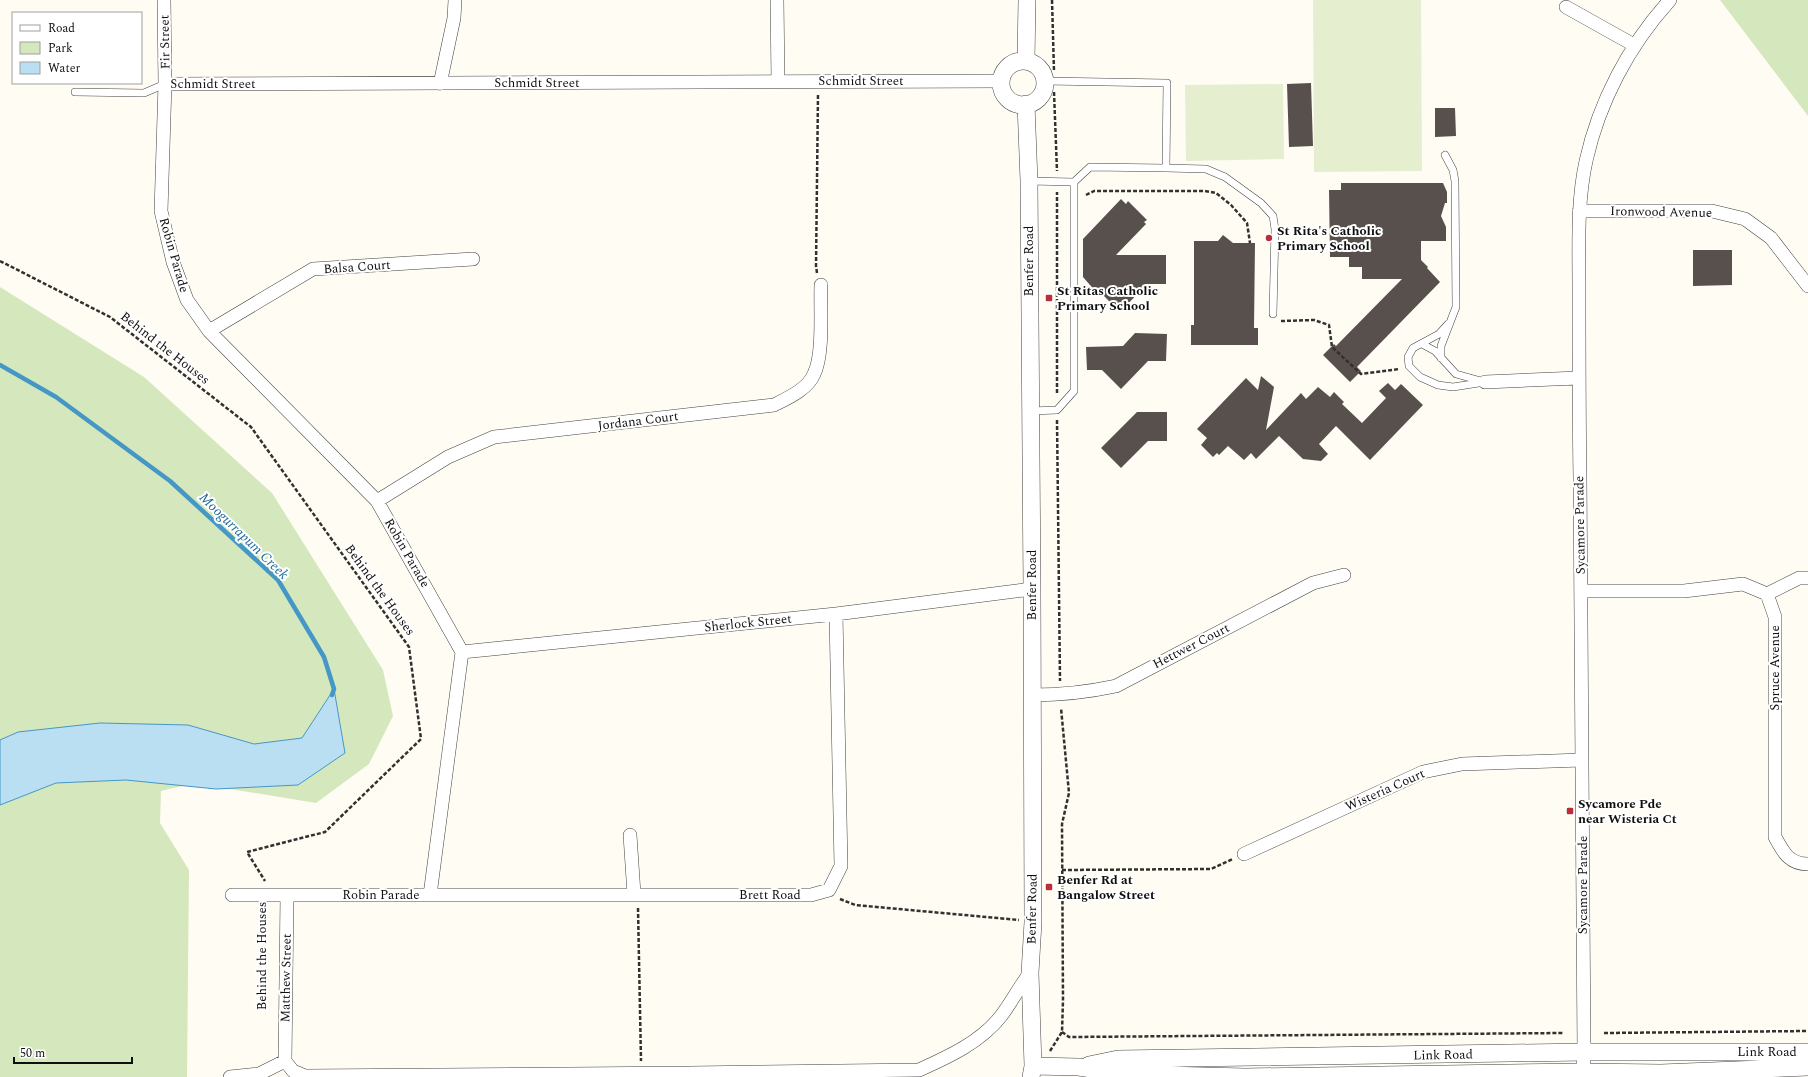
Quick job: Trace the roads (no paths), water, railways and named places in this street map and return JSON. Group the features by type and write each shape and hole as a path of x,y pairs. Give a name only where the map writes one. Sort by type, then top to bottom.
{"street":[{"name":"Fir Street","path":"164,0 165,84"},
{"path":"440,84 454,18 455,0"},
{"path":"777,0 778,81"},
{"path":"1026,0 1026,60"},
{"name":"Sycamore Parade","path":"1583,1072 1581,591 1578,378 1579,211 1586,162 1598,120 1616,79 1634,45 1657,14 1670,0"},
{"path":"1566,7 1634,45"},
{"path":"1026,60 1041,69 1049,81 1042,94 1032,102 1020,104 1010,100 1004,92 1002,81 1003,75 1012,64 1026,60"},
{"name":"Schmidt Street","path":"165,84 1002,81"},
{"name":"Robin Parade","path":"165,84 161,211 173,262 187,300 209,331 377,501 462,652 430,895 232,895"},
{"name":"Benfer Road","path":"1026,104 1029,181 1033,695 1033,922 1030,973 1032,1072"},
{"name":"Ironwood Avenue","path":"1579,211 1712,211 1745,219 1772,238 1808,286"},
{"name":"Balsa Court","path":"209,331 313,269 473,259"},
{"name":"Jordana Court","path":"377,501 448,457 494,437 774,405 796,394 814,375 819,354 821,285"},
{"path":"1485,382 1578,378"},
{"name":"Hettwer Court","path":"1033,695 1060,695 1116,686 1313,583 1344,575"},
{"path":"1581,591 1684,591 1743,584 1767,594 1798,578 1808,578"},
{"name":"Sherlock Street","path":"462,652 836,614 1032,589"},
{"name":"Spruce Avenue","path":"1767,594 1775,616 1775,837 1784,854 1798,864 1808,864"},
{"name":"Brett Road","path":"430,895 811,895 829,890 841,866 836,614"},
{"name":"Wisteria Court","path":"1244,854 1423,772 1462,764 1582,760"},
{"path":"630,835 634,894"},
{"name":"Matthew Street","path":"285,1061 286,896"},
{"path":"230,1077 259,1074 285,1061 293,1071 305,1076 641,1073 690,1075 919,1070 945,1058 976,1040 1000,1017 1030,973"},
{"name":"Link Road","path":"1079,1067 1118,1059 1584,1052 1808,1052"},
{"path":"1381,1056 1381,1076"},
{"name":"Link Road","path":"1032,1072 1050,1066 1079,1067 1122,1074 1245,1077 1583,1072 1662,1073 1808,1067"}],"lane":[{"path":"1049,81 1167,83 1166,168"},
{"name":"Schmidt Street","path":"75,92 144,93 165,84"},
{"path":"1441,358 1441,346 1456,307 1455,181 1453,170 1445,155"},
{"path":"1029,181 1074,182 1090,167 1206,169 1225,177 1260,203 1273,216 1275,229 1273,314"},
{"path":"1030,411 1057,410 1074,391 1074,182"},
{"path":"1450,323 1439,334 1413,348 1408,356 1409,366 1420,377 1438,385 1452,386 1485,382"},
{"path":"1422,344 1435,351 1456,374 1485,382"}],"water":[{"path":"334,689 345,753 298,785 216,789 126,780 56,783 0,805 0,740 18,732 100,723 188,725 254,744 302,738"}],"waterway":[{"name":"Moogurrapum Creek","path":"0,365 56,397 170,481 278,580 324,657 334,689 332,695"}],"place":[{"name":"St Rita's Catholic Primary School","path":"1269,238"},
{"name":"St Ritas Catholic Primary School","path":"1049,298"},
{"name":"Sycamore Pde near Wisteria Ct","path":"1570,811"},
{"name":"Benfer Rd at Bangalow Street","path":"1049,887"}]}
